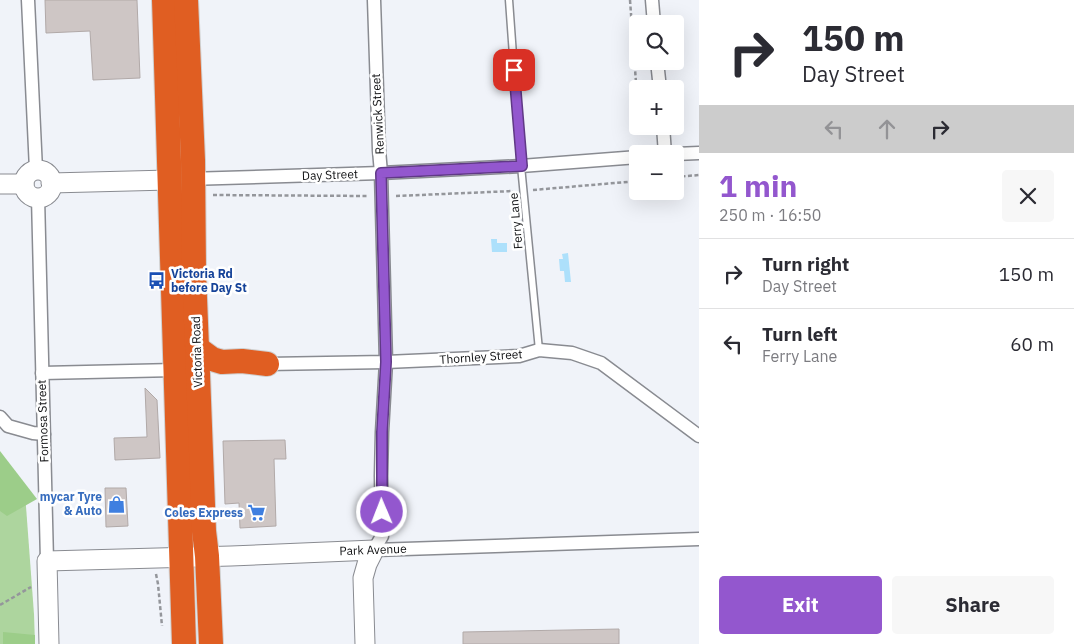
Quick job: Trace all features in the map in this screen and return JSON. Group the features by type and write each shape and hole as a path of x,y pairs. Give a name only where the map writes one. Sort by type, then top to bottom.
{"highway":[{"name":"Victoria Road","path":"164,0 184,644"},
{"name":"Victoria Road","path":"186,0 193,160 197,348 210,644"},
{"path":"197,348 212,359 222,362 242,360 266,364"}],"street":[{"path":"28,0 36,170"},
{"name":"Renwick Street","path":"365,644 363,578 367,564 382,536 382,432 386,362 382,196 374,0"},
{"path":"652,0 653,15"},
{"path":"684,154 699,153"},
{"name":"Day Street","path":"51,183 381,173 522,166 629,158"},
{"path":"36,170 41,170 48,175 51,183 49,191 38,197 30,195 24,184 26,176 36,170"},
{"path":"0,184 24,184"},
{"name":"Formosa Street","path":"38,197 49,644"},
{"name":"Thornley Street","path":"266,364 386,362 519,356 539,350 572,353 601,363 699,436"},
{"path":"42,372 175,370"},
{"path":"0,417 8,426 44,434"},
{"name":"Park Avenue","path":"48,569 155,558 699,539"}],"lane":[{"name":"Ferry Lane","path":"509,0 539,350"}],"path":[{"path":"630,0 636,80"},
{"path":"684,177 699,175"},
{"path":"210,195 382,196 524,191 629,182"},
{"path":"155,558 155,573 158,584 162,626"},
{"path":"0,605 48,569"}],"green space":[{"path":"0,451 37,499 7,516 0,511"},
{"path":"0,461 25,493 35,644 0,644"},
{"path":"3,632 35,635 35,644 3,644"}],"water":[{"path":"491,239 497,239 497,243 507,243 507,252 492,252"},
{"path":"568,253 571,282 565,282 564,271 560,271 559,259 563,259 562,254"}],"building":[{"path":"45,0 137,0 140,78 93,80 90,31 46,33"},
{"path":"145,388 157,400 160,458 115,460 114,438 147,437"},
{"path":"285,440 286,459 274,459 276,526 240,528 239,503 225,504 223,441"},
{"path":"105,488 126,488 128,526 106,527"},
{"path":"619,629 619,644 463,644 463,632"}],"place":[{"name":"Victoria Rd before Day St","path":"157,281"},
{"name":"mycar Tyre & Auto","path":"116,504"},
{"name":"Coles Express","path":"257,513"}],"route":[{"path":"382,512 382,432 386,362 381,173 522,166 514,70"}]}
